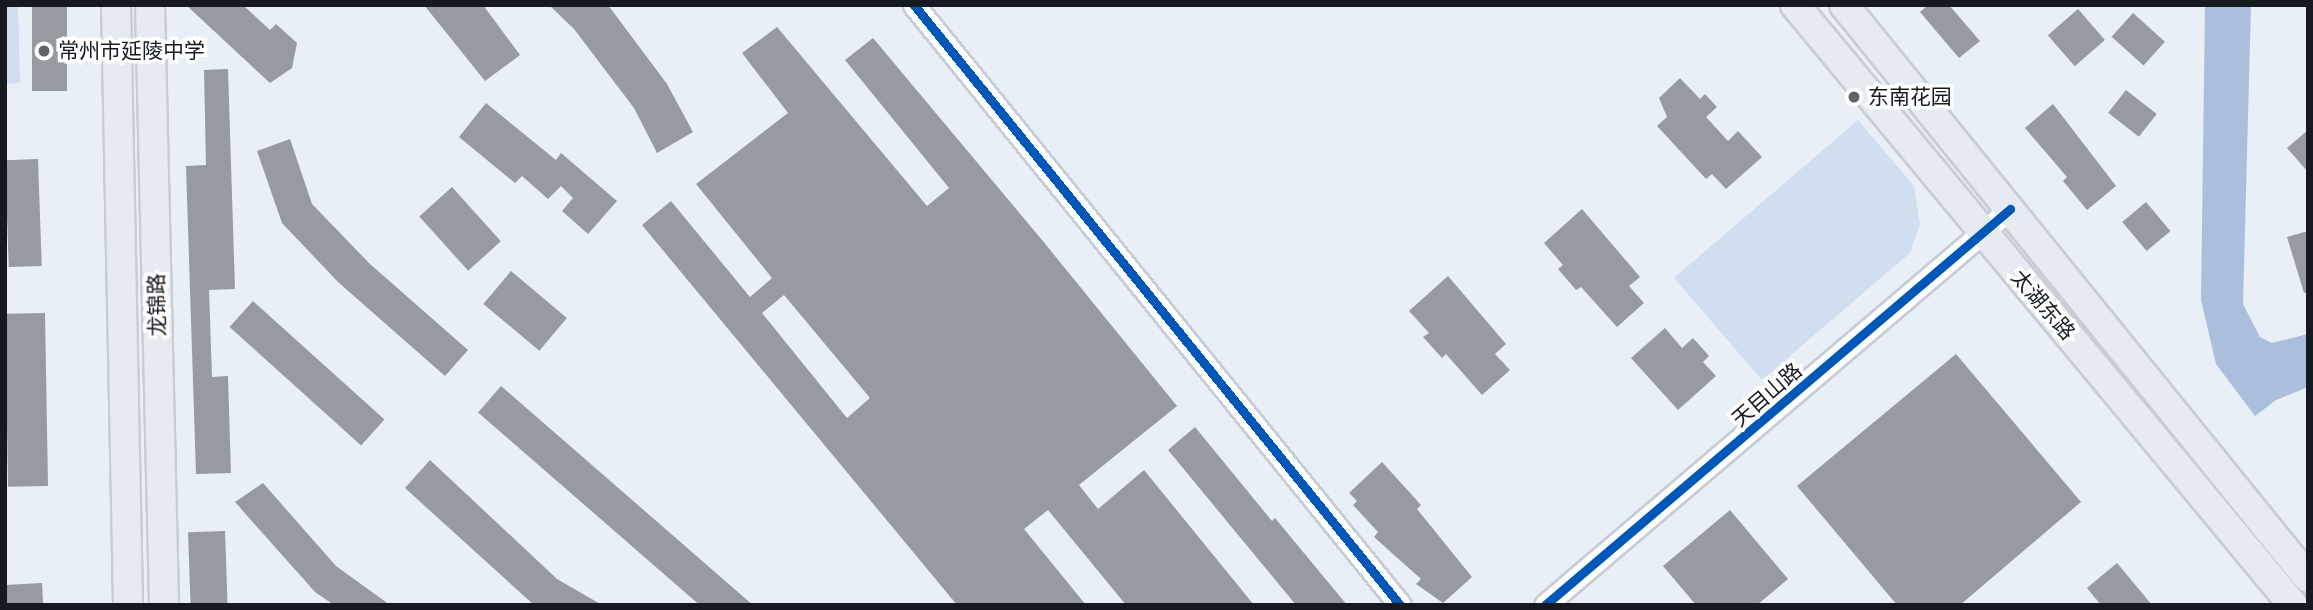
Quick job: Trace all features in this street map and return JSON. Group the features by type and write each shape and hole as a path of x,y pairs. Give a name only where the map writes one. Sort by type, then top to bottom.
{"main road":[{"name":"龙锦路","path":"116,5 128,605"},
{"name":"龙锦路","path":"150,5 164,605"},
{"name":"太湖东路","path":"1795,5 1981,233 2293,605"},
{"name":"太湖东路","path":"1844,5 2308,578"}],"street":[{"path":"914,5 1400,605"},
{"name":"天目山路","path":"1545,605 2010,209"}],"shaded area":[{"path":"5,5 18,5 20,83 5,84"},
{"path":"2205,5 2251,5 2243,304 2260,337 2272,343 2308,334 2308,387 2276,400 2255,416 2216,364 2201,300"},
{"path":"1858,120 1914,186 1920,224 1910,253 1762,380 1674,278"}],"building":[{"path":"32,5 67,5 67,91 32,91"},
{"path":"186,5 243,5 270,30 276,24 297,43 292,68 270,83"},
{"path":"424,5 483,5 520,55 485,81"},
{"path":"549,5 608,5 667,84 693,132 657,153 634,108 574,29"},
{"path":"1928,5 1949,5 1980,41 1959,58 1920,12"},
{"path":"2078,9 2105,40 2075,66 2048,35"},
{"path":"2133,13 2165,42 2144,66 2112,37"},
{"path":"777,27 927,206 949,188 845,60 873,38 1177,406 1079,485 1098,509 1144,470 1254,605 1126,605 1048,510 1024,529 1086,605 957,605 642,225 671,201 750,297 772,278 696,184 788,113 742,53","holes":["784,295 870,398 847,418 762,313"]},
{"path":"228,69 235,289 209,290 212,377 228,376 231,473 196,474 186,166 206,165 204,70"},
{"path":"1680,78 1700,99 1705,94 1717,107 1706,117 1728,141 1738,131 1762,157 1726,189 1712,174 1706,179 1657,126 1667,117 1659,98"},
{"path":"2126,90 2157,114 2139,137 2108,113"},
{"path":"486,103 556,160 561,153 617,201 588,234 562,211 573,198 561,186 548,199 522,176 515,183 459,137"},
{"path":"2053,104 2116,186 2087,210 2063,181 2067,177 2025,128"},
{"path":"2308,130 2308,172 2287,148"},
{"path":"290,139 312,204 370,264 468,350 445,376 338,282 282,223 257,151"},
{"path":"38,159 42,266 9,267 5,160"},
{"path":"452,187 501,241 468,271 419,216"},
{"path":"2146,202 2170,231 2147,251 2122,222"},
{"path":"1582,209 1640,277 1629,286 1644,303 1617,327 1581,287 1576,290 1558,269 1563,265 1544,243"},
{"path":"2308,231 2308,292 2304,293 2287,237"},
{"path":"511,271 567,318 539,351 483,304"},
{"path":"1448,276 1506,344 1495,354 1510,370 1482,395 1446,354 1442,358 1423,337 1429,333 1409,311"},
{"path":"253,301 385,419 361,445 230,327"},
{"path":"45,313 48,486 8,487 5,314"},
{"path":"1665,328 1682,348 1693,338 1709,356 1703,362 1716,376 1678,410 1631,358"},
{"path":"1956,354 2081,502 1960,605 1897,605 1797,486"},
{"path":"501,386 751,603 700,605 478,412"},
{"path":"1195,427 1272,521 1275,518 1347,605 1296,605 1168,450"},
{"path":"430,460 557,579 602,605 534,605 405,488"},
{"path":"1382,462 1421,505 1417,509 1472,577 1443,603 1416,584 1421,579 1374,537 1378,532 1353,505 1357,501 1349,493"},
{"path":"263,483 336,566 390,605 334,605 315,592 235,502"},
{"path":"1730,510 1788,579 1757,605 1696,605 1663,566"},
{"path":"225,531 228,605 191,605 188,532"},
{"path":"2117,563 2152,605 2101,605 2087,588"},
{"path":"42,583 43,605 6,605 5,585"}],"cycle path":[{"path":"914,5 1400,605"},
{"path":"1545,605 2010,209"}],"place":[{"name":"常州市延陵中学","path":"44,51"},
{"name":"东南花园","path":"1854,97"}]}
